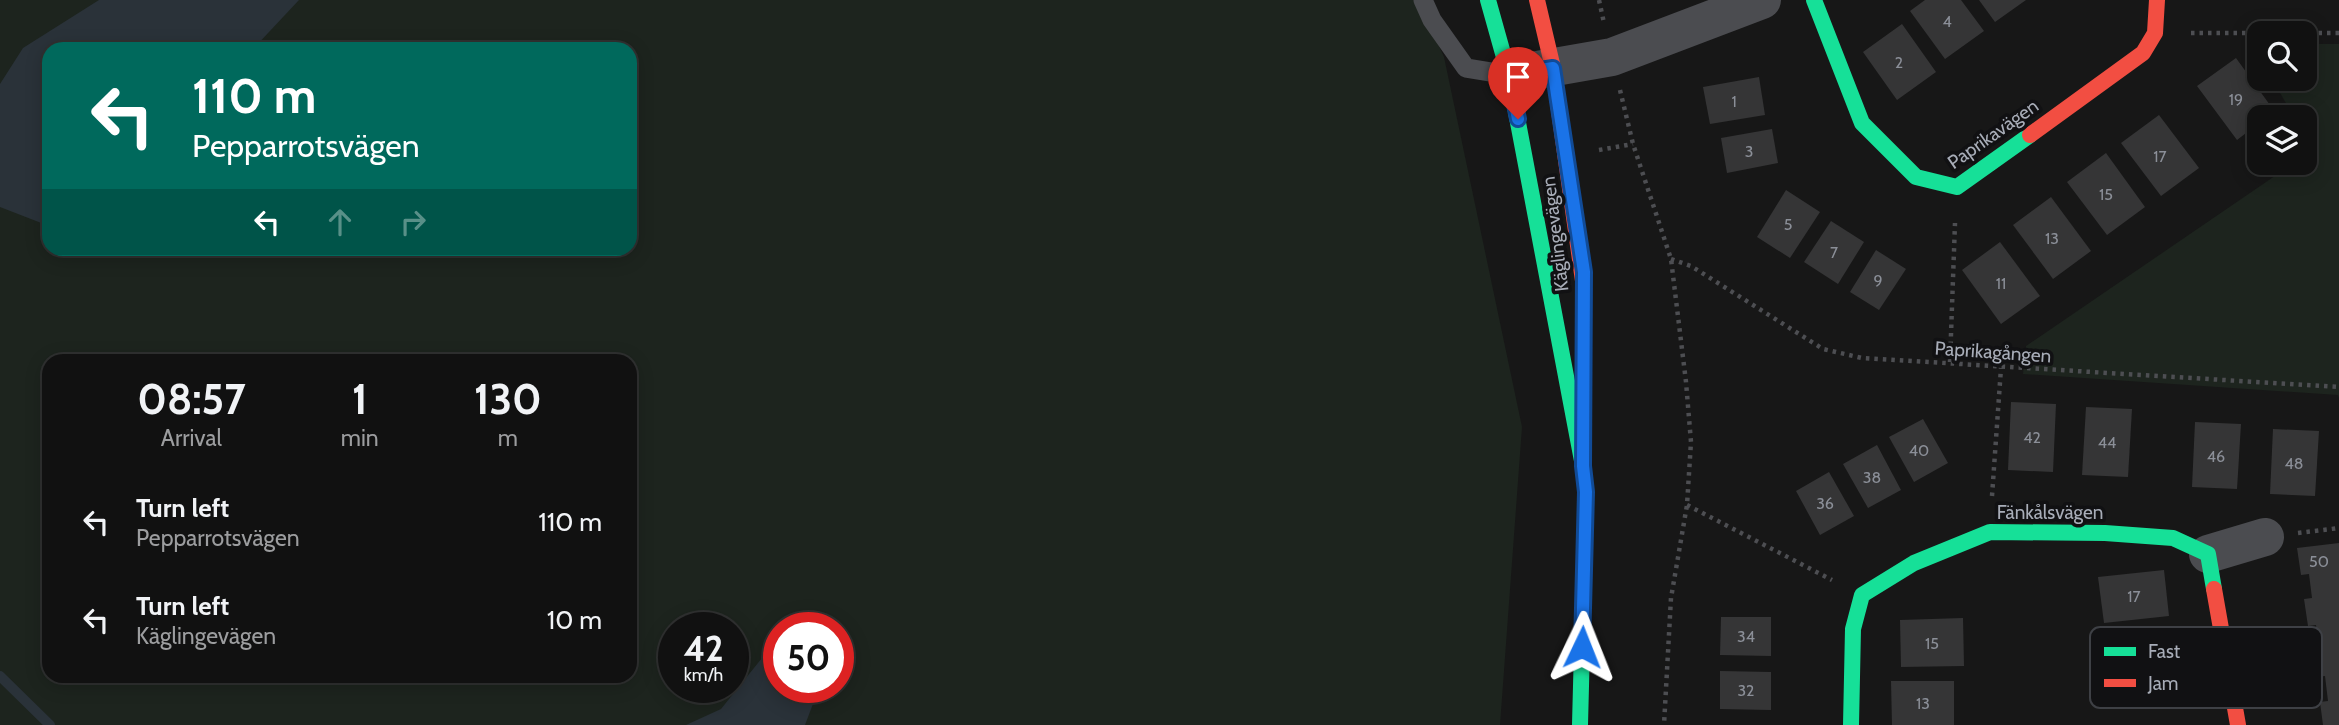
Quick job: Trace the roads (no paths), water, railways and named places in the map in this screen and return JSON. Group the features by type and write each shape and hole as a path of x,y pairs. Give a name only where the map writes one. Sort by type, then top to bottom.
{"street":[{"name":"Käglingevägen","path":"1488,0 1509,75 1583,466 1586,492 1580,725"},
{"name":"Käglingevägen","path":"1537,0 1553,68 1584,272 1583,466"},
{"path":"1509,75 1612,57 1677,35 1762,0"},
{"name":"Paprikavägen","path":"1814,0 1861,123 1916,177 1957,187 2143,53 2155,33 2157,0"},
{"name":"Fänkålsvägen","path":"1850,725 1853,629 1861,596 1914,563 1990,532 2105,533 2173,538 2208,554"},
{"path":"2221,627 2208,554 2265,537"}],"lane":[{"path":"1423,0 1432,20 1466,68 1509,75"}],"waterway":[{"path":"0,676 50,725"}]}
